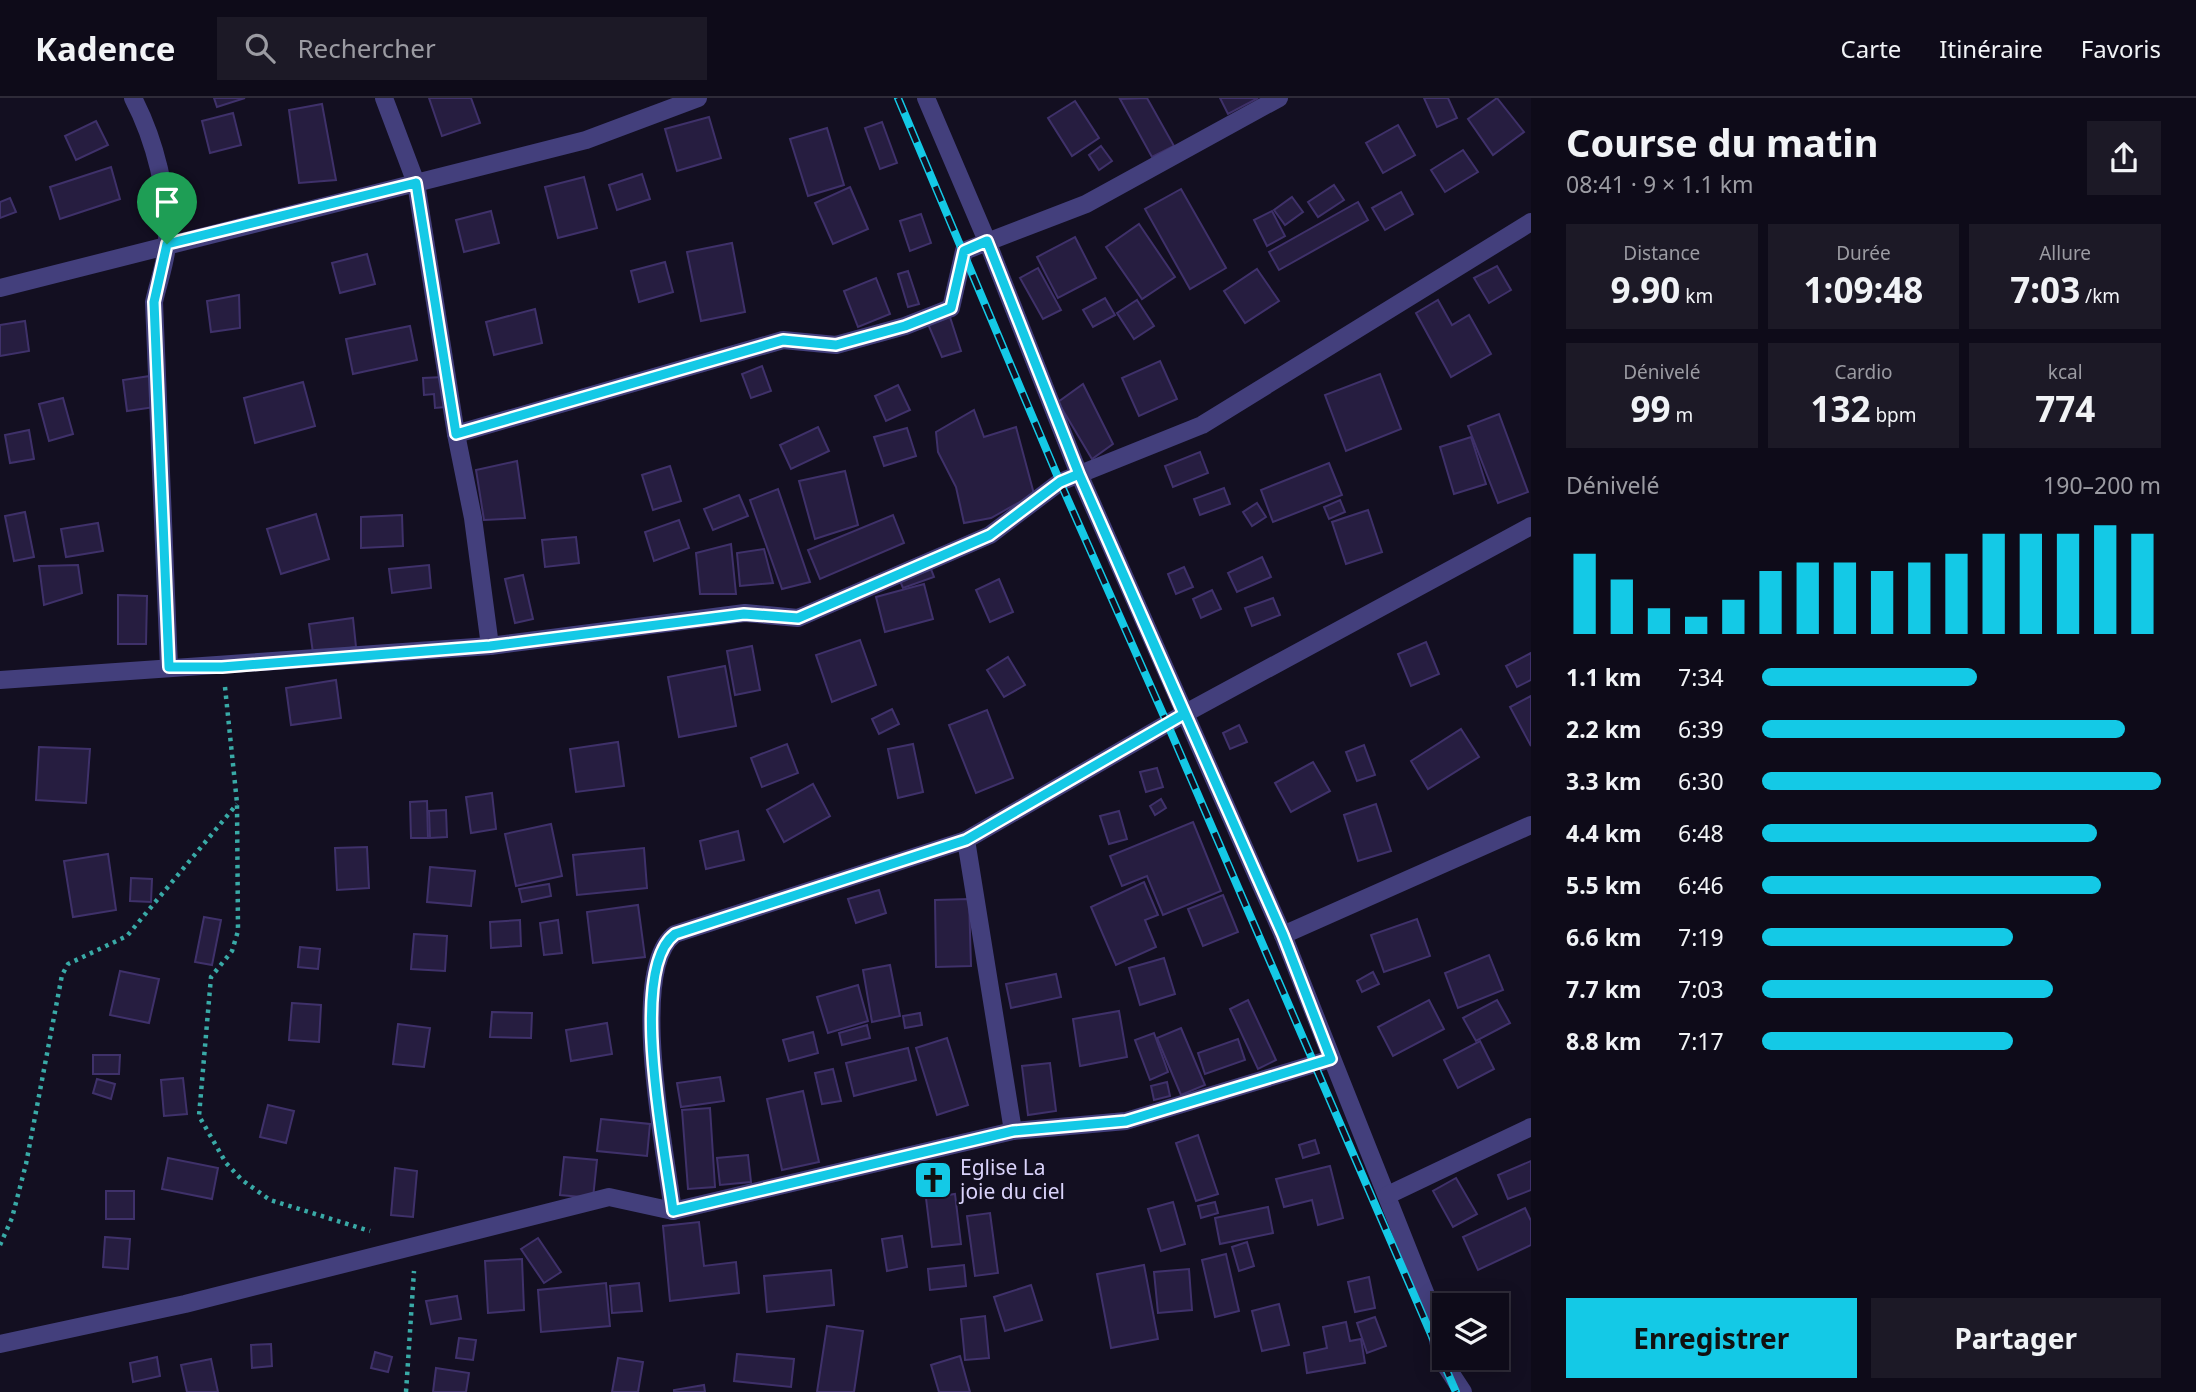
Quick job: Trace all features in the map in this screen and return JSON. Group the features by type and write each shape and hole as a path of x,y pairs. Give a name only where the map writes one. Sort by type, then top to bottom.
{"street":[{"path":"133,98 142,114 163,186 167,244 154,302 169,667"},
{"path":"384,98 416,183 456,434 473,518 490,646"},
{"path":"0,288 586,140 698,98"},
{"path":"926,98 987,241 1079,474 1283,935 1432,1310 1442,1360 1463,1392"},
{"path":"456,434 783,340 836,345 905,326 951,308 964,251 1086,204 1279,98"},
{"path":"0,680 169,667 222,667 490,646 744,614 798,618 990,535 1060,482 1202,425 1531,222"},
{"path":"673,1211 650,1028 651,999 661,946 675,934 966,840 1184,714 1531,526"},
{"path":"1283,935 1531,825"},
{"path":"966,840 1013,1131"},
{"path":"0,1343 185,1304 609,1197 673,1211 1013,1131 1126,1121 1331,1059"},
{"path":"1388,1195 1531,1127"}],"path":[{"path":"199,1116 211,977 232,951 238,931 237,803 222,667"},
{"path":"0,1245 12,1218 26,1164 61,975 68,964 127,936 237,803"}],"building":[{"path":"214,98 245,98 217,107"},
{"path":"429,98 471,98 480,123 442,136"},
{"path":"1147,98 1174,146 1152,157 1120,99"},
{"path":"1220,98 1258,98 1228,114"},
{"path":"1424,98 1448,98 1457,118 1437,127"},
{"path":"1497,98 1524,132 1493,155 1468,119"},
{"path":"1075,101 1099,138 1072,156 1048,118"},
{"path":"322,104 336,180 299,183 289,110"},
{"path":"233,113 241,145 210,153 202,121"},
{"path":"709,117 721,158 677,171 665,129"},
{"path":"96,121 108,145 76,160 65,136"},
{"path":"882,122 897,163 880,169 865,128"},
{"path":"1398,125 1415,155 1383,173 1366,143"},
{"path":"827,128 844,185 808,196 790,139"},
{"path":"1101,146 1112,161 1099,170 1089,155"},
{"path":"1463,150 1478,172 1445,192 1431,170"},
{"path":"111,167 120,199 60,219 50,187"},
{"path":"642,174 650,199 617,210 609,185"},
{"path":"584,177 597,228 558,238 545,187"},
{"path":"1334,185 1344,200 1318,217 1308,202"},
{"path":"850,187 868,229 833,244 815,203"},
{"path":"1181,189 1226,268 1190,289 1145,209"},
{"path":"1401,192 1413,214 1385,230 1372,208"},
{"path":"1292,197 1303,212 1285,225 1274,210"},
{"path":"10,198 16,212 0,218 0,202"},
{"path":"1358,202 1368,220 1279,270 1269,252"},
{"path":"491,211 499,243 464,252 456,220"},
{"path":"1272,211 1285,236 1267,246 1254,220"},
{"path":"921,214 931,243 910,251 900,221"},
{"path":"1139,224 1175,277 1142,299 1106,247"},
{"path":"1075,237 1096,278 1058,298 1037,257"},
{"path":"732,243 745,312 701,321 687,252"},
{"path":"367,254 375,284 340,293 332,263"},
{"path":"665,262 673,292 639,302 631,271"},
{"path":"1497,266 1511,290 1489,303 1474,278"},
{"path":"1038,268 1061,310 1043,319 1020,278"},
{"path":"1257,269 1279,301 1245,323 1224,291"},
{"path":"908,271 919,304 908,307 898,274"},
{"path":"876,278 890,314 858,327 844,291"},
{"path":"239,295 240,328 211,332 207,301"},
{"path":"1105,298 1115,315 1093,327 1083,310"},
{"path":"1137,300 1154,326 1134,339 1117,313"},
{"path":"1438,300 1452,325 1469,315 1491,354 1451,377 1416,313"},
{"path":"535,309 542,343 494,355 486,322"},
{"path":"949,314 961,351 942,357 928,324"},
{"path":"25,321 29,351 0,356 0,325"},
{"path":"410,326 417,360 353,374 346,339"},
{"path":"1160,361 1177,399 1139,416 1122,378"},
{"path":"762,366 771,391 751,398 742,374"},
{"path":"1380,374 1401,429 1346,451 1325,395"},
{"path":"150,376 155,407 127,411 123,380"},
{"path":"443,377 445,407 435,408 434,394 424,395 423,378"},
{"path":"303,382 315,426 255,443 244,398"},
{"path":"1083,384 1113,444 1092,459 1058,402"},
{"path":"898,385 910,410 886,421 875,396"},
{"path":"63,398 73,434 49,441 39,404"},
{"path":"974,410 984,437 1016,427 1034,494 991,518 964,523 956,487 938,452 936,432"},
{"path":"1499,414 1528,492 1498,503 1468,426"},
{"path":"818,427 829,451 791,469 780,445"},
{"path":"907,428 916,456 884,466 874,437"},
{"path":"29,430 34,459 10,463 5,435"},
{"path":"1471,437 1486,484 1454,494 1440,447"},
{"path":"1200,452 1208,473 1173,487 1165,466"},
{"path":"517,461 525,518 484,520 476,470"},
{"path":"1329,463 1342,495 1273,522 1261,490"},
{"path":"670,466 681,501 653,510 642,475"},
{"path":"845,471 858,525 815,539 799,481"},
{"path":"1224,488 1230,504 1200,515 1194,499"},
{"path":"778,489 810,582 782,589 750,500"},
{"path":"739,495 748,516 713,530 704,509"},
{"path":"1340,500 1345,512 1329,519 1324,507"},
{"path":"1257,503 1266,517 1252,526 1243,512"},
{"path":"1368,510 1382,552 1346,564 1332,522"},
{"path":"25,512 34,557 14,561 5,516"},
{"path":"316,514 329,559 281,574 267,529"},
{"path":"402,515 403,546 361,548 361,517"},
{"path":"893,515 904,543 820,579 808,550"},
{"path":"679,520 689,548 654,561 645,532"},
{"path":"98,523 103,551 66,557 61,529"},
{"path":"576,537 579,563 545,567 542,540"},
{"path":"731,544 736,594 700,594 696,553"},
{"path":"764,549 773,583 740,586 737,553"},
{"path":"1262,557 1271,577 1237,592 1228,573"},
{"path":"929,564 934,577 903,588 898,576"},
{"path":"78,565 82,593 44,605 39,566"},
{"path":"429,565 431,588 392,593 389,569"},
{"path":"1184,567 1193,587 1176,594 1168,574"},
{"path":"523,575 533,619 515,623 505,579"},
{"path":"999,579 1013,612 990,622 976,590"},
{"path":"924,584 933,619 885,632 876,597"},
{"path":"1212,590 1221,609 1201,618 1193,599"},
{"path":"118,595 147,596 146,644 118,644"},
{"path":"1273,598 1280,615 1252,626 1245,608"},
{"path":"353,618 356,647 313,653 309,624"},
{"path":"860,640 876,685 832,702 816,655"},
{"path":"1426,642 1439,674 1411,686 1398,654"},
{"path":"752,646 760,690 735,695 727,651"},
{"path":"1531,653 1531,680 1517,687 1506,666"},
{"path":"1008,657 1025,685 1004,697 987,670"},
{"path":"725,666 736,726 679,737 668,677"},
{"path":"336,680 341,718 291,725 286,688"},
{"path":"1531,696 1531,746 1510,707"},
{"path":"892,709 899,724 879,734 872,719"},
{"path":"987,710 1013,778 976,793 949,725"},
{"path":"1239,725 1247,742 1230,749 1223,733"},
{"path":"1461,729 1479,757 1428,789 1411,761"},
{"path":"618,742 624,786 576,792 570,749"},
{"path":"787,744 798,773 762,787 751,758"},
{"path":"913,744 923,792 898,798 888,749"},
{"path":"1364,745 1375,775 1357,781 1346,752"},
{"path":"39,747 90,749 86,803 36,800"},
{"path":"1313,762 1330,791 1291,812 1275,783"},
{"path":"1157,768 1163,787 1146,792 1140,772"},
{"path":"813,784 830,816 784,842 767,810"},
{"path":"492,793 496,829 471,833 466,797"},
{"path":"1161,799 1166,808 1155,815 1150,806"},
{"path":"427,801 428,838 411,838 410,802"},
{"path":"1376,804 1391,851 1358,861 1344,815"},
{"path":"446,810 447,837 430,838 429,811"},
{"path":"1119,811 1127,839 1109,844 1100,816"},
{"path":"1193,822 1221,891 1163,915 1147,876 1122,886 1110,856"},
{"path":"551,824 562,876 516,886 505,834"},
{"path":"738,831 744,860 706,869 700,841"},
{"path":"367,847 369,888 337,890 335,848"},
{"path":"644,848 647,888 577,895 573,855"},
{"path":"108,854 116,910 73,917 64,861"},
{"path":"430,867 475,871 471,906 427,902"},
{"path":"131,878 152,879 151,902 130,901"},
{"path":"1144,882 1158,915 1145,920 1156,947 1116,965 1091,907"},
{"path":"549,884 551,896 522,902 519,889"},
{"path":"879,890 886,913 856,923 848,899"},
{"path":"1223,895 1238,932 1203,946 1188,909"},
{"path":"969,899 971,966 936,967 935,900"},
{"path":"638,905 645,957 593,963 587,912"},
{"path":"204,917 221,920 212,965 195,962"},
{"path":"1417,919 1430,956 1384,972 1371,935"},
{"path":"520,920 521,946 491,948 490,922"},
{"path":"558,920 562,953 544,955 540,923"},
{"path":"414,934 447,936 445,971 411,969"},
{"path":"300,947 320,949 318,969 298,967"},
{"path":"1489,955 1503,990 1458,1008 1445,973"},
{"path":"1164,958 1175,994 1140,1005 1129,968"},
{"path":"890,965 900,1016 872,1022 863,970"},
{"path":"120,971 159,979 149,1023 110,1015"},
{"path":"1373,972 1379,984 1362,992 1357,981"},
{"path":"1056,974 1061,997 1011,1008 1006,984"},
{"path":"858,985 868,1021 828,1033 817,997"},
{"path":"1248,1000 1276,1060 1258,1069 1230,1009"},
{"path":"1429,1000 1444,1029 1393,1056 1378,1027"},
{"path":"1497,1000 1510,1023 1476,1041 1463,1018"},
{"path":"292,1003 321,1005 319,1042 289,1040"},
{"path":"1119,1011 1127,1057 1080,1066 1073,1019"},
{"path":"492,1012 532,1013 531,1038 490,1037"},
{"path":"920,1013 922,1025 905,1028 903,1016"},
{"path":"607,1023 612,1054 571,1061 566,1030"},
{"path":"398,1024 430,1028 424,1067 393,1064"},
{"path":"867,1025 870,1038 842,1045 839,1033"},
{"path":"1181,1028 1205,1085 1181,1095 1157,1038"},
{"path":"813,1032 818,1053 789,1061 783,1040"},
{"path":"1154,1033 1168,1072 1150,1080 1135,1040"},
{"path":"947,1038 968,1105 937,1115 916,1048"},
{"path":"1238,1039 1245,1060 1205,1074 1198,1053"},
{"path":"1480,1041 1494,1069 1458,1088 1444,1060"},
{"path":"908,1048 916,1080 854,1096 846,1063"},
{"path":"93,1055 120,1055 119,1074 93,1074"},
{"path":"1050,1063 1056,1111 1028,1115 1022,1066"},
{"path":"833,1069 841,1101 822,1104 815,1073"},
{"path":"720,1077 724,1101 681,1107 677,1083"},
{"path":"183,1078 187,1114 164,1116 161,1080"},
{"path":"97,1079 115,1084 111,1099 93,1093"},
{"path":"1167,1082 1170,1096 1154,1100 1151,1086"},
{"path":"803,1091 819,1162 782,1170 767,1099"},
{"path":"268,1105 294,1111 286,1143 260,1137"},
{"path":"710,1108 715,1187 688,1189 682,1110"},
{"path":"601,1119 650,1124 647,1156 597,1151"},
{"path":"1198,1135 1218,1194 1196,1201 1176,1143"},
{"path":"1315,1140 1319,1153 1303,1158 1299,1145"},
{"path":"748,1155 751,1182 720,1185 717,1158"},
{"path":"564,1157 597,1160 593,1198 560,1195"},
{"path":"168,1158 218,1168 212,1199 162,1189"},
{"path":"1531,1161 1531,1190 1508,1199 1498,1175"},
{"path":"1330,1166 1343,1218 1318,1225 1312,1200 1284,1207 1276,1179"},
{"path":"395,1168 417,1171 413,1217 391,1215"},
{"path":"1456,1178 1477,1214 1453,1227 1433,1191"},
{"path":"106,1191 134,1191 134,1219 106,1219"},
{"path":"955,1194 961,1244 932,1247 926,1198"},
{"path":"1173,1202 1185,1244 1161,1251 1148,1209"},
{"path":"1215,1202 1218,1213 1201,1218 1198,1206"},
{"path":"1268,1207 1273,1233 1220,1244 1215,1218"},
{"path":"1525,1208 1531,1221 1531,1245 1478,1270 1463,1237"},
{"path":"990,1213 998,1273 975,1276 967,1216"},
{"path":"699,1222 704,1266 736,1262 739,1293 670,1301 663,1226"},
{"path":"902,1236 907,1267 887,1271 882,1239"},
{"path":"105,1237 130,1239 128,1269 103,1267"},
{"path":"538,1238 561,1272 544,1283 521,1249"},
{"path":"1247,1242 1254,1266 1239,1271 1232,1247"},
{"path":"1226,1254 1239,1311 1215,1317 1202,1260"},
{"path":"522,1259 524,1310 488,1313 485,1261"},
{"path":"964,1265 966,1286 930,1290 928,1269"},
{"path":"1144,1265 1158,1339 1111,1348 1097,1274"},
{"path":"1189,1269 1192,1310 1158,1313 1154,1272"},
{"path":"831,1270 834,1305 767,1312 764,1276"},
{"path":"1369,1277 1375,1308 1355,1312 1348,1282"},
{"path":"606,1283 610,1326 541,1332 538,1290"},
{"path":"639,1283 642,1311 612,1313 610,1286"},
{"path":"1031,1285 1042,1320 1005,1331 994,1297"},
{"path":"457,1296 461,1319 431,1324 426,1301"},
{"path":"1279,1304 1289,1345 1262,1351 1252,1311"},
{"path":"985,1316 989,1358 965,1360 961,1319"},
{"path":"1375,1317 1386,1346 1367,1353 1357,1323"},
{"path":"1346,1322 1350,1341 1361,1339 1365,1363 1307,1373 1304,1353 1327,1348 1323,1327"},
{"path":"827,1326 863,1331 854,1392 817,1392"},
{"path":"459,1338 476,1340 473,1360 456,1358"},
{"path":"271,1344 272,1366 252,1368 251,1345"},
{"path":"375,1352 392,1357 388,1372 371,1368"},
{"path":"737,1354 794,1359 791,1387 734,1381"},
{"path":"960,1356 970,1392 939,1392 931,1365"},
{"path":"157,1357 160,1376 133,1382 130,1363"},
{"path":"618,1358 643,1362 638,1392 612,1392"},
{"path":"211,1359 218,1392 187,1392 181,1365"},
{"path":"436,1368 469,1373 466,1392 433,1392"},
{"path":"704,1385 705,1392 674,1392 674,1390"}],"railway":[{"path":"898,98 1060,482 1456,1392"}],"place":[{"name":"Eglise La joie du ciel","path":"933,1180"}],"route":[{"path":"167,244 154,302 169,667 222,667 490,646 744,614 798,618 905,569 990,535 1060,482 1079,474 1184,714 966,840 675,934 667,939 661,946 654,980 650,1028 673,1211 1013,1131 1126,1121 1331,1059 1283,935 1079,474 987,241 964,251 951,308 905,326 836,345 783,340 456,434 416,183 167,244"}]}
